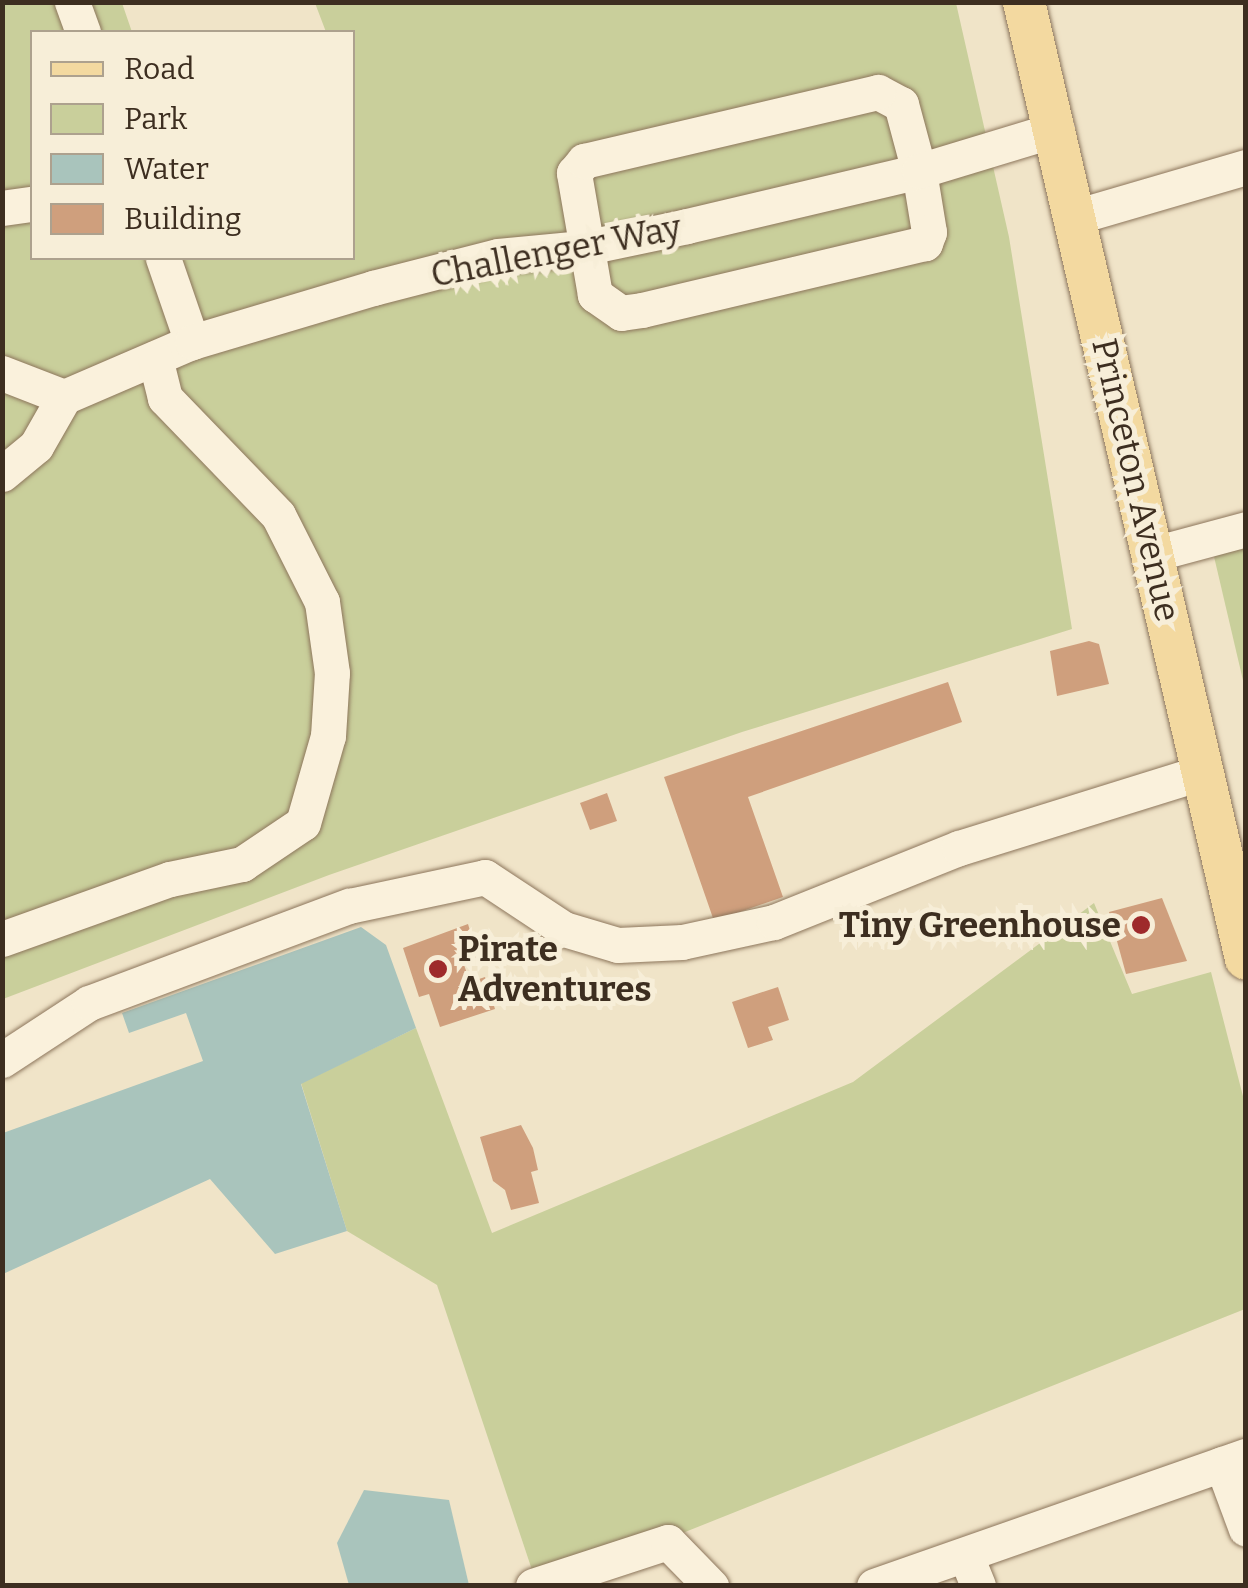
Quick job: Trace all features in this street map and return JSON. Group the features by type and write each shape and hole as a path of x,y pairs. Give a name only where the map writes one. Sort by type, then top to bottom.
{"main road":[{"name":"Princeton Avenue","path":"1024,2 1246,959"}],"street":[{"path":"72,2 82,30"},
{"path":"878,92 901,104 919,171 929,232 911,251 621,313 595,294 583,248 574,173 584,161 878,92"},
{"name":"Challenger Way","path":"64,398 192,342 498,256 583,248 919,171 1056,129"},
{"path":"1076,218 1246,166"},
{"path":"2,208 30,204"},
{"path":"164,260 192,342"},
{"path":"2,939 170,879 242,864 303,824 328,736 332,673 322,602 278,515 166,398 155,358"},
{"path":"2,373 64,398 36,446 2,474"},
{"path":"1153,554 1246,529"},
{"path":"2,1060 89,1003 348,906 484,877 564,929 618,945 682,942 774,922 959,848 1203,772"},
{"path":"874,1586 972,1571 1234,1460 1246,1529"},
{"path":"533,1586 668,1542 711,1586"}],"green space":[{"path":"3,3 122,3 131,30 30,30 30,260 355,260 355,30 325,30 315,3 956,3 1009,237 1072,629 742,732 329,875 3,999"},
{"path":"1245,538 1245,689 1212,548"},
{"path":"1094,903 1132,994 1211,972 1245,1104 1245,1309 552,1585 537,1585 437,1285 347,1231 301,1083 416,1028 492,1233 853,1082"}],"water":[{"path":"361,927 386,945 416,1028 301,1084 347,1231 275,1254 210,1179 3,1274 3,1133 203,1061 186,1013 129,1033 122,1013"},
{"path":"364,1490 449,1500 469,1585 349,1585 337,1543"}],"building":[{"path":"1089,641 1099,644 1109,684 1057,696 1050,651"},
{"path":"948,682 962,722 748,797 783,897 714,921 664,777"},
{"path":"607,793 617,821 590,830 580,803"},
{"name":"Tiny Greenhouse","path":"1162,898 1187,961 1126,974 1109,912"},
{"name":"Pirate Adventures","path":"468,924 478,957 463,962 470,982 485,977 495,1009 440,1027 429,994 419,997 403,948"},
{"path":"778,987 789,1020 768,1027 773,1040 748,1048 732,1002"},
{"path":"521,1125 533,1148 538,1170 531,1172 539,1203 511,1210 505,1190 493,1181 480,1137"}],"place":[{"name":"Tiny Greenhouse","path":"1141,925"},
{"name":"Pirate Adventures","path":"438,969"}]}
